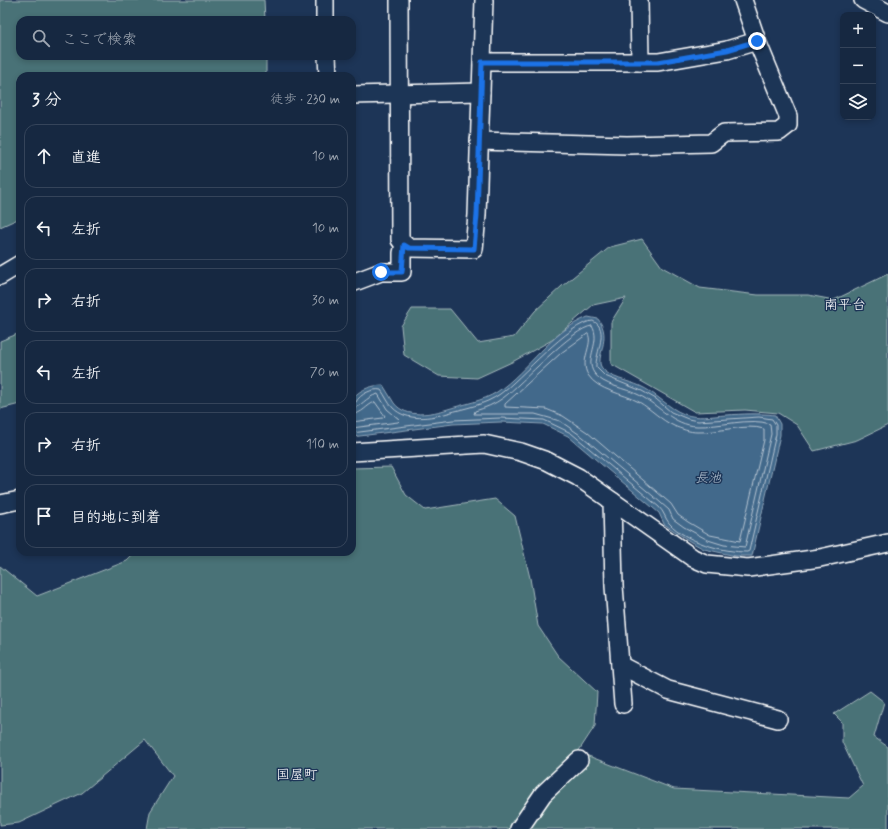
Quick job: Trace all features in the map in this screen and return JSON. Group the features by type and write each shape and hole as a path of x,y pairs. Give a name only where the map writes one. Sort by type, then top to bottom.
{"street":[{"path":"325,0 325,16"},
{"path":"399,0 400,240 409,248 474,249 484,0"},
{"path":"639,0 640,62"},
{"path":"479,142 627,145 711,143 724,133 779,132 788,125 788,116 757,41 743,0"},
{"path":"863,0 888,12"},
{"path":"482,62 658,62 727,50 757,41"},
{"path":"327,60 328,72"},
{"path":"356,95 481,92"},
{"path":"356,282 381,272 402,272 404,245"},
{"path":"0,276 16,266"},
{"path":"356,452 484,444 547,461 578,477 693,558 707,564 748,568 820,558 888,543"},
{"path":"0,504 16,501"},
{"path":"612,501 614,586 623,704"},
{"path":"620,665 668,690 778,719"},
{"path":"519,829 543,794 579,760"}],"green space":[{"path":"0,0 264,0 265,16 16,16 16,60 266,60 266,72 16,72 16,220 0,227"},
{"path":"642,239 662,267 700,288 758,295 808,295 834,300 888,274 888,425 857,440 814,451 797,425 778,413 745,410 695,412 611,364 611,322 626,298 593,305 552,340 514,361 477,378 439,376 404,355 401,326 412,309 450,309 478,343 514,337 535,311 562,286 610,247"},
{"path":"16,335 16,405 0,409 0,341"},
{"path":"391,467 406,495 425,510 495,499 515,516 530,578 538,626 558,656 597,692 595,726 578,752 674,789 849,798 863,786 842,742 842,722 834,714 870,691 884,702 874,737 888,747 888,829 147,829 150,812 173,776 145,740 82,793 19,823 0,825 0,566 37,596 127,561 132,556 356,556 356,468"}],"water":[{"name":"長池","path":"588,317 598,319 604,333 600,359 602,368 614,377 646,389 684,414 699,417 751,414 775,415 780,424 780,435 752,556 736,556 704,549 691,542 664,524 659,513 568,436 543,424 501,422 453,424 356,436 356,395 363,390 383,385 394,403 399,408 412,413 420,414 442,411 480,400 492,395 509,383 551,341 575,323"}],"district":[{"name":"南平台","path":"845,304"},
{"name":"国屋町","path":"297,774"}],"route":[{"path":"381,272 402,272 402,253 404,245 409,248 474,249 477,215 482,62 658,62 727,50 757,41"}]}
